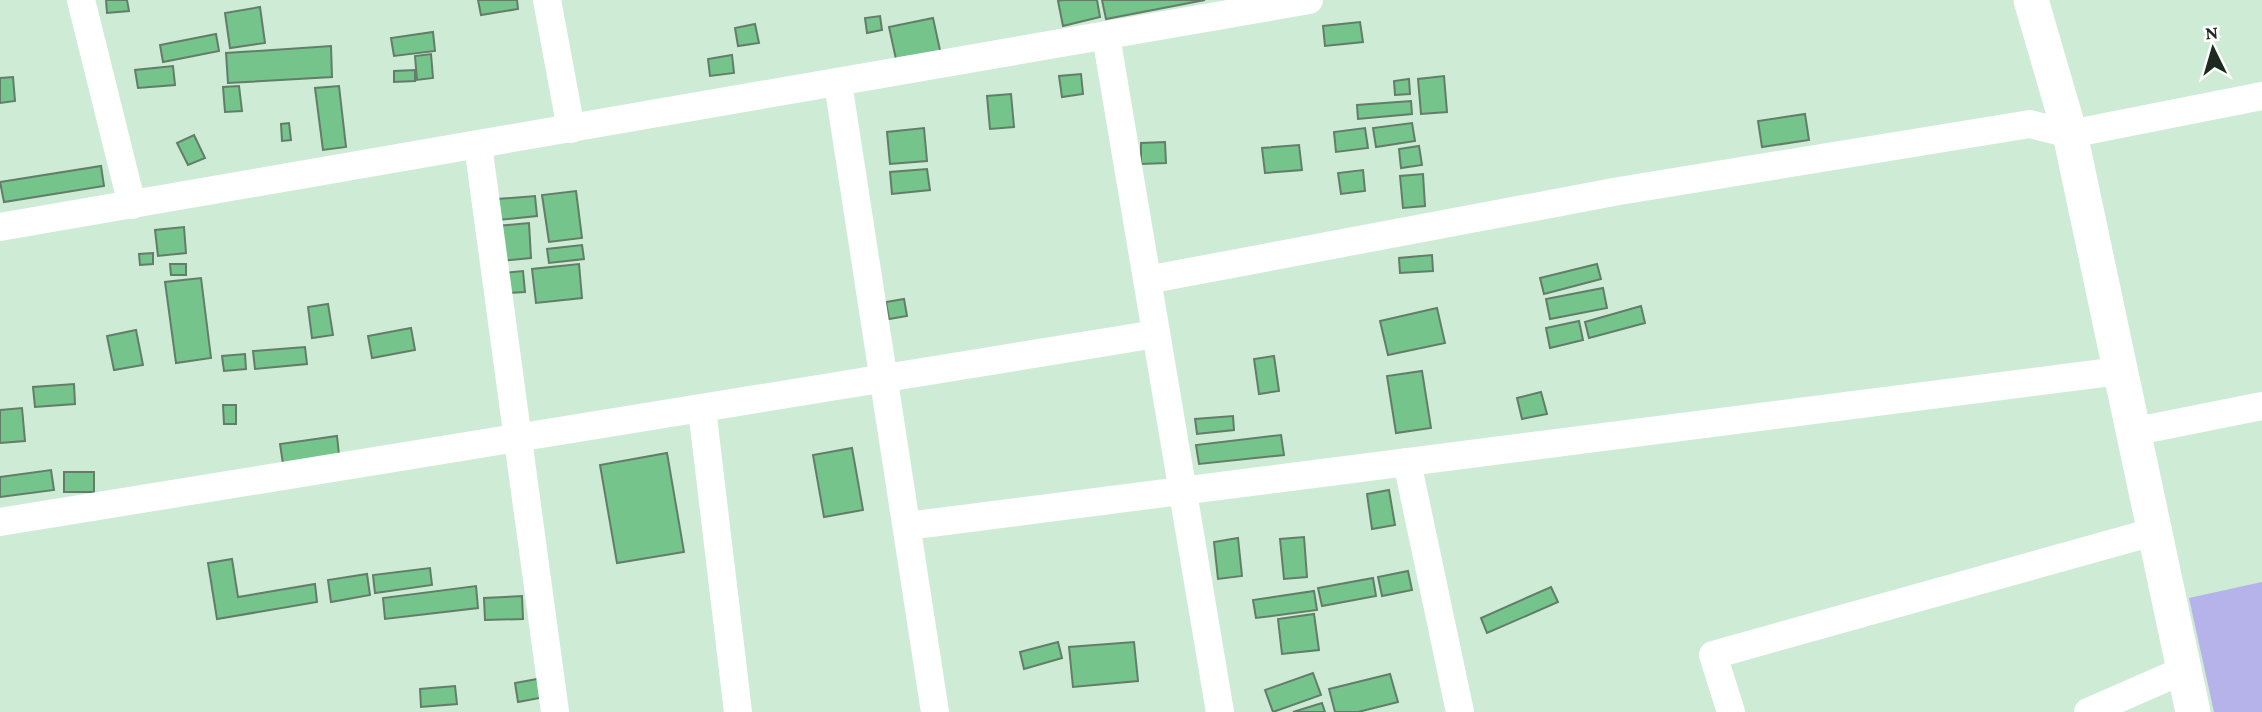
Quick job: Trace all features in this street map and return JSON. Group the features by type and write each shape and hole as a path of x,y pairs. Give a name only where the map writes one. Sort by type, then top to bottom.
{"street":[{"path":"81,0 132,205"},
{"path":"547,0 571,129"},
{"path":"0,227 1309,0"},
{"path":"2031,0 2070,134 2193,712"},
{"path":"1105,36 1220,712"},
{"path":"838,83 935,712"},
{"path":"1147,280 1619,191 2030,124 2070,134 2262,96"},
{"path":"478,145 555,712"},
{"path":"0,522 1156,334"},
{"path":"906,526 2119,371"},
{"path":"2132,432 2262,406"},
{"path":"702,409 737,712"},
{"path":"1407,462 1460,712"},
{"path":"1731,712 1713,655 2154,532"},
{"path":"2088,712 2184,670"}],"shaded area":[{"path":"2262,582 2262,712 2214,712 2189,598"}],"building":[{"path":"106,0 127,0 129,11 107,13"},
{"path":"478,0 517,0 518,9 481,15"},
{"path":"1097,0 1100,17 1063,26 1058,1"},
{"path":"1102,0 1205,0 1106,19"},
{"path":"260,7 265,43 230,48 225,13"},
{"path":"880,16 882,30 867,33 865,18"},
{"path":"933,18 943,64 899,73 889,27"},
{"path":"1360,22 1363,42 1325,46 1323,26"},
{"path":"755,24 759,43 738,46 735,28"},
{"path":"433,32 435,51 394,56 391,38"},
{"path":"216,34 219,51 163,62 160,45"},
{"path":"331,46 332,77 228,83 226,53"},
{"path":"431,54 433,78 417,80 415,56"},
{"path":"732,55 734,73 710,76 708,59"},
{"path":"173,66 175,85 138,88 135,70"},
{"path":"415,70 415,81 394,82 394,71"},
{"path":"1081,74 1083,94 1062,97 1059,76"},
{"path":"1444,76 1447,112 1421,114 1418,79"},
{"path":"13,77 15,101 0,103 0,78"},
{"path":"1409,79 1410,94 1395,95 1394,81"},
{"path":"239,86 242,111 225,112 223,87"},
{"path":"339,86 346,147 323,150 315,88"},
{"path":"1011,94 1014,127 990,129 987,96"},
{"path":"1411,101 1412,114 1358,119 1357,105"},
{"path":"1805,114 1809,140 1762,147 1758,121"},
{"path":"289,123 291,140 282,141 281,124"},
{"path":"1412,123 1415,141 1376,147 1373,128"},
{"path":"924,128 927,161 890,164 887,132"},
{"path":"1365,128 1368,148 1336,152 1334,132"},
{"path":"194,135 205,158 188,165 177,143"},
{"path":"1165,142 1166,163 1141,164 1141,143"},
{"path":"1299,145 1302,170 1265,173 1262,148"},
{"path":"1419,146 1422,165 1401,168 1399,149"},
{"path":"101,166 104,186 4,202 0,182"},
{"path":"927,169 930,190 892,194 890,172"},
{"path":"1363,170 1365,191 1341,194 1338,173"},
{"path":"1423,174 1425,206 1403,208 1400,176"},
{"path":"576,191 582,238 549,242 542,195"},
{"path":"535,196 537,216 499,220 497,199"},
{"path":"529,223 531,258 499,261 497,226"},
{"path":"184,227 186,253 158,256 155,230"},
{"path":"582,245 584,259 549,263 547,249"},
{"path":"153,253 153,264 140,265 139,254"},
{"path":"1432,255 1433,271 1400,273 1399,258"},
{"path":"170,264 186,264 186,275 171,275"},
{"path":"579,264 582,298 536,303 532,269"},
{"path":"1597,264 1601,279 1544,294 1540,278"},
{"path":"523,271 525,292 506,293 504,273"},
{"path":"201,278 211,358 176,363 165,282"},
{"path":"1603,288 1607,308 1550,319 1546,299"},
{"path":"904,299 907,316 889,319 886,302"},
{"path":"328,304 333,335 312,338 308,307"},
{"path":"1641,306 1645,323 1589,338 1585,322"},
{"path":"1437,308 1445,343 1388,355 1380,321"},
{"path":"1579,321 1583,340 1550,348 1546,328"},
{"path":"411,328 415,350 372,358 368,336"},
{"path":"136,330 143,365 114,370 107,336"},
{"path":"305,347 307,364 255,369 253,351"},
{"path":"245,354 246,369 224,371 222,356"},
{"path":"1274,356 1279,391 1259,394 1254,359"},
{"path":"1422,371 1431,428 1396,433 1387,376"},
{"path":"74,384 75,404 35,407 33,387"},
{"path":"1541,392 1547,414 1522,419 1517,398"},
{"path":"223,405 236,405 236,424 224,424"},
{"path":"22,408 25,441 0,443 0,410"},
{"path":"1233,416 1234,430 1197,434 1195,419"},
{"path":"1281,435 1284,455 1199,464 1196,445"},
{"path":"337,436 339,455 283,464 280,444"},
{"path":"852,448 863,510 824,517 813,455"},
{"path":"667,453 684,552 617,563 600,465"},
{"path":"51,470 54,490 0,497 0,477"},
{"path":"64,472 94,472 94,492 64,492"},
{"path":"1389,490 1395,525 1372,529 1367,494"},
{"path":"1304,537 1307,577 1284,579 1280,539"},
{"path":"1238,538 1242,576 1218,579 1214,542"},
{"path":"232,559 238,597 315,584 317,602 217,619 208,563"},
{"path":"430,568 432,585 375,593 373,575"},
{"path":"1408,571 1412,590 1382,596 1378,577"},
{"path":"367,574 370,595 331,602 328,580"},
{"path":"1373,578 1376,596 1322,606 1318,588"},
{"path":"476,586 478,608 385,619 383,598"},
{"path":"1551,587 1558,602 1487,633 1481,618"},
{"path":"1314,591 1317,610 1256,618 1253,600"},
{"path":"522,596 523,619 485,620 484,598"},
{"path":"1314,614 1319,650 1282,654 1278,619"},
{"path":"1058,642 1062,658 1024,669 1020,652"},
{"path":"1134,642 1138,681 1073,687 1069,647"},
{"path":"1313,673 1321,695 1273,712 1265,690"},
{"path":"1390,674 1398,702 1358,712 1335,712 1329,689"},
{"path":"548,677 550,696 518,702 515,683"},
{"path":"455,686 457,704 421,707 420,689"},
{"path":"1322,703 1325,712 1293,712"}]}
